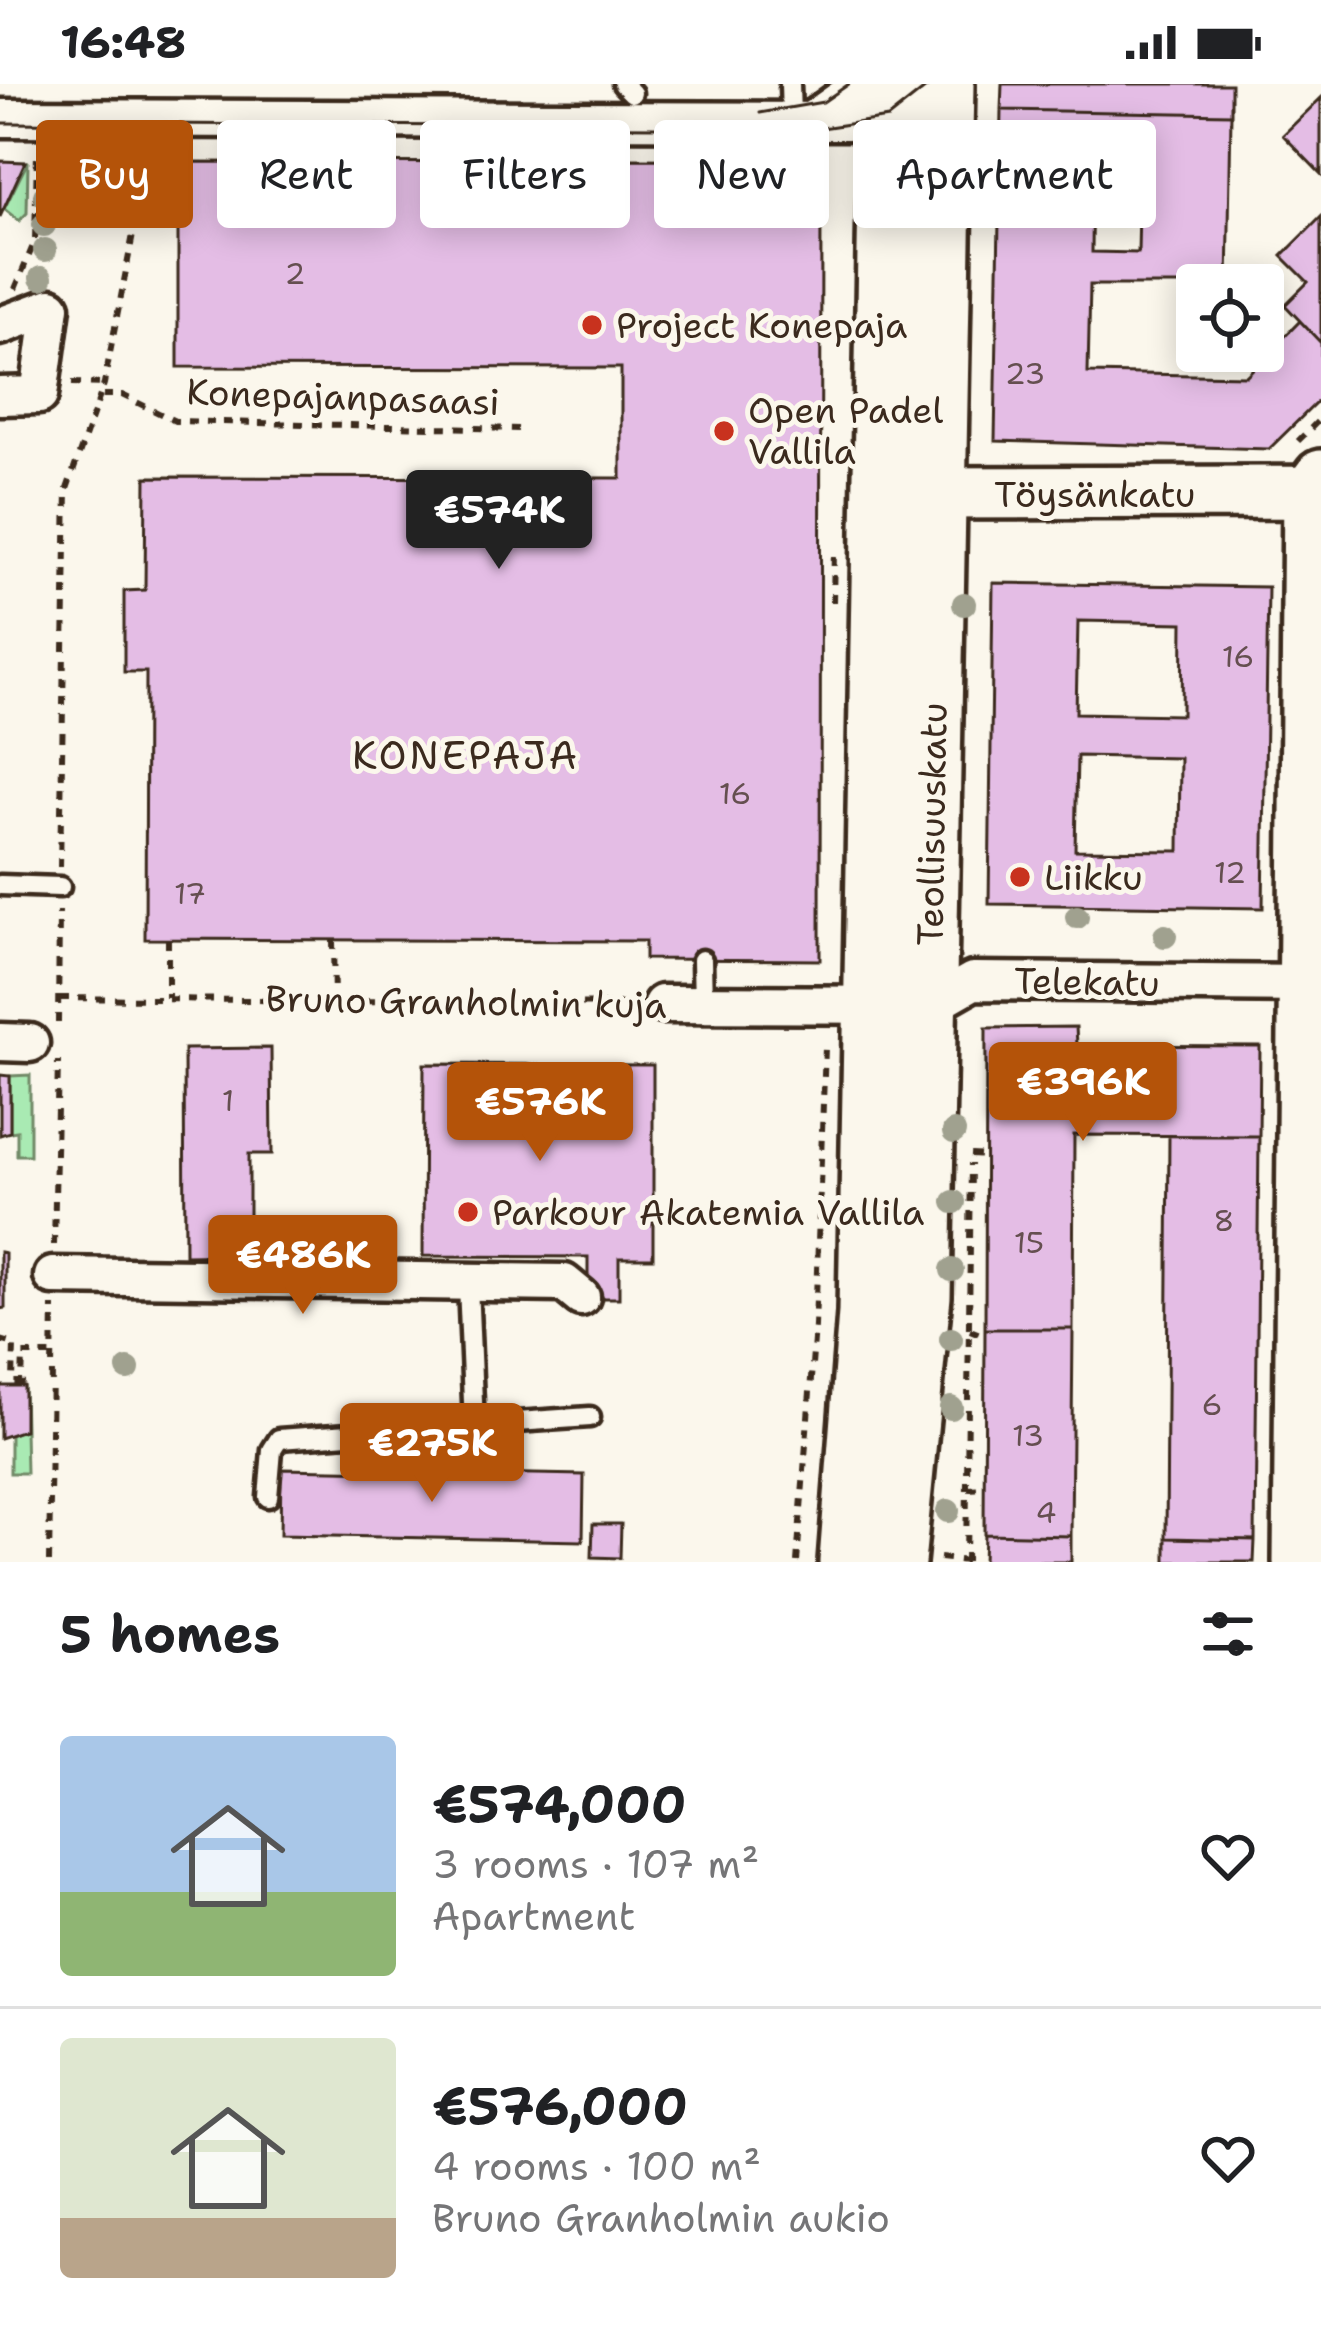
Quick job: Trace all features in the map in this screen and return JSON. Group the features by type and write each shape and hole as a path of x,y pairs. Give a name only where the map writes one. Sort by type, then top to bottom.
{"main road":[{"name":"Teollisuuskatu","path":"894,1561 922,1296 945,84"},
{"path":"892,92 867,1313 894,1561"}],"street":[{"path":"0,118 710,106 799,107 845,122 892,92"},
{"path":"0,326 51,307 39,395 0,396"},
{"name":"Töysänkatu","path":"881,492 1315,484"},
{"path":"1299,1562 1315,484"},
{"name":"Telekatu","path":"873,981 931,1006 973,981 1307,984"},
{"name":"Bruno Granholmin kuja","path":"662,1004 703,1005 873,981"},
{"path":"53,1276 563,1283 581,1297"}],"lane":[{"path":"0,885 60,886"},
{"path":"702,960 703,1005"},
{"path":"468,1285 474,1425"},
{"path":"268,1497 272,1450 278,1438 590,1417"}],"path":[{"path":"15,291 34,241 36,175"},
{"path":"49,1562 67,489 101,394 133,228"},
{"name":"Konepajanpasaasi","path":"101,394 122,395 175,422 518,429"},
{"path":"167,939 168,998"},
{"path":"333,941 334,1000"},
{"name":"Bruno Granholmin kuja","path":"58,998 662,1004"},
{"path":"797,1562 814,1326 824,1063"},
{"path":"971,1154 986,1156"},
{"path":"970,1330 985,1336"},
{"path":"0,1340 14,1344 13,1382 22,1382 22,1354 52,1354"},
{"path":"968,1489 984,1488"},
{"path":"894,1561 966,1561"}],"green space":[{"path":"28,161 27,213 19,221 4,209"},
{"path":"30,1075 30,1155 17,1155 17,1131 10,1132 10,1076"},
{"path":"24,1386 26,1473 10,1473 10,1435 24,1429"}],"building":[{"path":"1002,84 1231,84 1231,114 1001,110"},
{"path":"1321,98 1321,174 1283,135"},
{"path":"1001,110 1231,114 1228,264 1176,264 1176,285 1090,285 1088,373 1246,376 1284,372 1284,337 1300,321 1321,343 1321,398 1269,449 995,441 999,228 1092,228 1092,252 1138,253 1139,228 1156,228 1156,120 1001,120"},
{"path":"630,159 654,159 654,228 821,228 820,960 645,959 645,941 145,939 146,672 124,672 124,591 145,590 146,477 621,478 621,368 178,367 178,228 193,228 193,162 217,162 217,228 396,228 396,162 420,163 420,228 630,228"},
{"path":"0,161 25,162 0,217"},
{"path":"1321,217 1321,343 1285,305 1308,282 1282,256"},
{"path":"993,583 1268,587 1263,908 989,904","holes":["1078,621 1183,623 1182,715 1076,713","1077,756 1180,758 1179,851 1075,850"]},
{"path":"1076,1027 1077,1045 1260,1046 1259,1136 1074,1135 1073,1329 985,1329 986,1028"},
{"path":"271,1048 272,1154 249,1154 249,1254 185,1255 184,1049"},
{"path":"424,1064 653,1065 653,1258 619,1258 619,1298 588,1298 588,1257 423,1256"},
{"path":"0,1075 10,1076 10,1132 0,1135"},
{"path":"1169,1136 1259,1136 1255,1540 1166,1538"},
{"path":"0,1252 5,1253 5,1308 0,1309"},
{"path":"985,1329 1073,1329 1071,1536 984,1534"},
{"path":"0,1386 24,1386 24,1430 0,1438"},
{"path":"281,1469 584,1475 583,1541 280,1535"},
{"path":"593,1524 621,1524 620,1558 592,1557"},
{"path":"984,1534 1071,1536 1071,1562 983,1562"},
{"path":"1166,1538 1255,1540 1254,1562 1166,1562"}],"tram line":[{"path":"760,113 823,102 849,84"},
{"path":"0,123 822,128 888,118 931,84"}],"place":[{"name":"Project Konepaja","path":"592,325"},
{"name":"Open Padel Vallila","path":"724,431"},
{"name":"Liikku","path":"1020,877"},
{"name":"Parkour Akatemia Vallila","path":"468,1212"}],"district":[{"name":"KONEPAJA","path":"466,755"}]}
